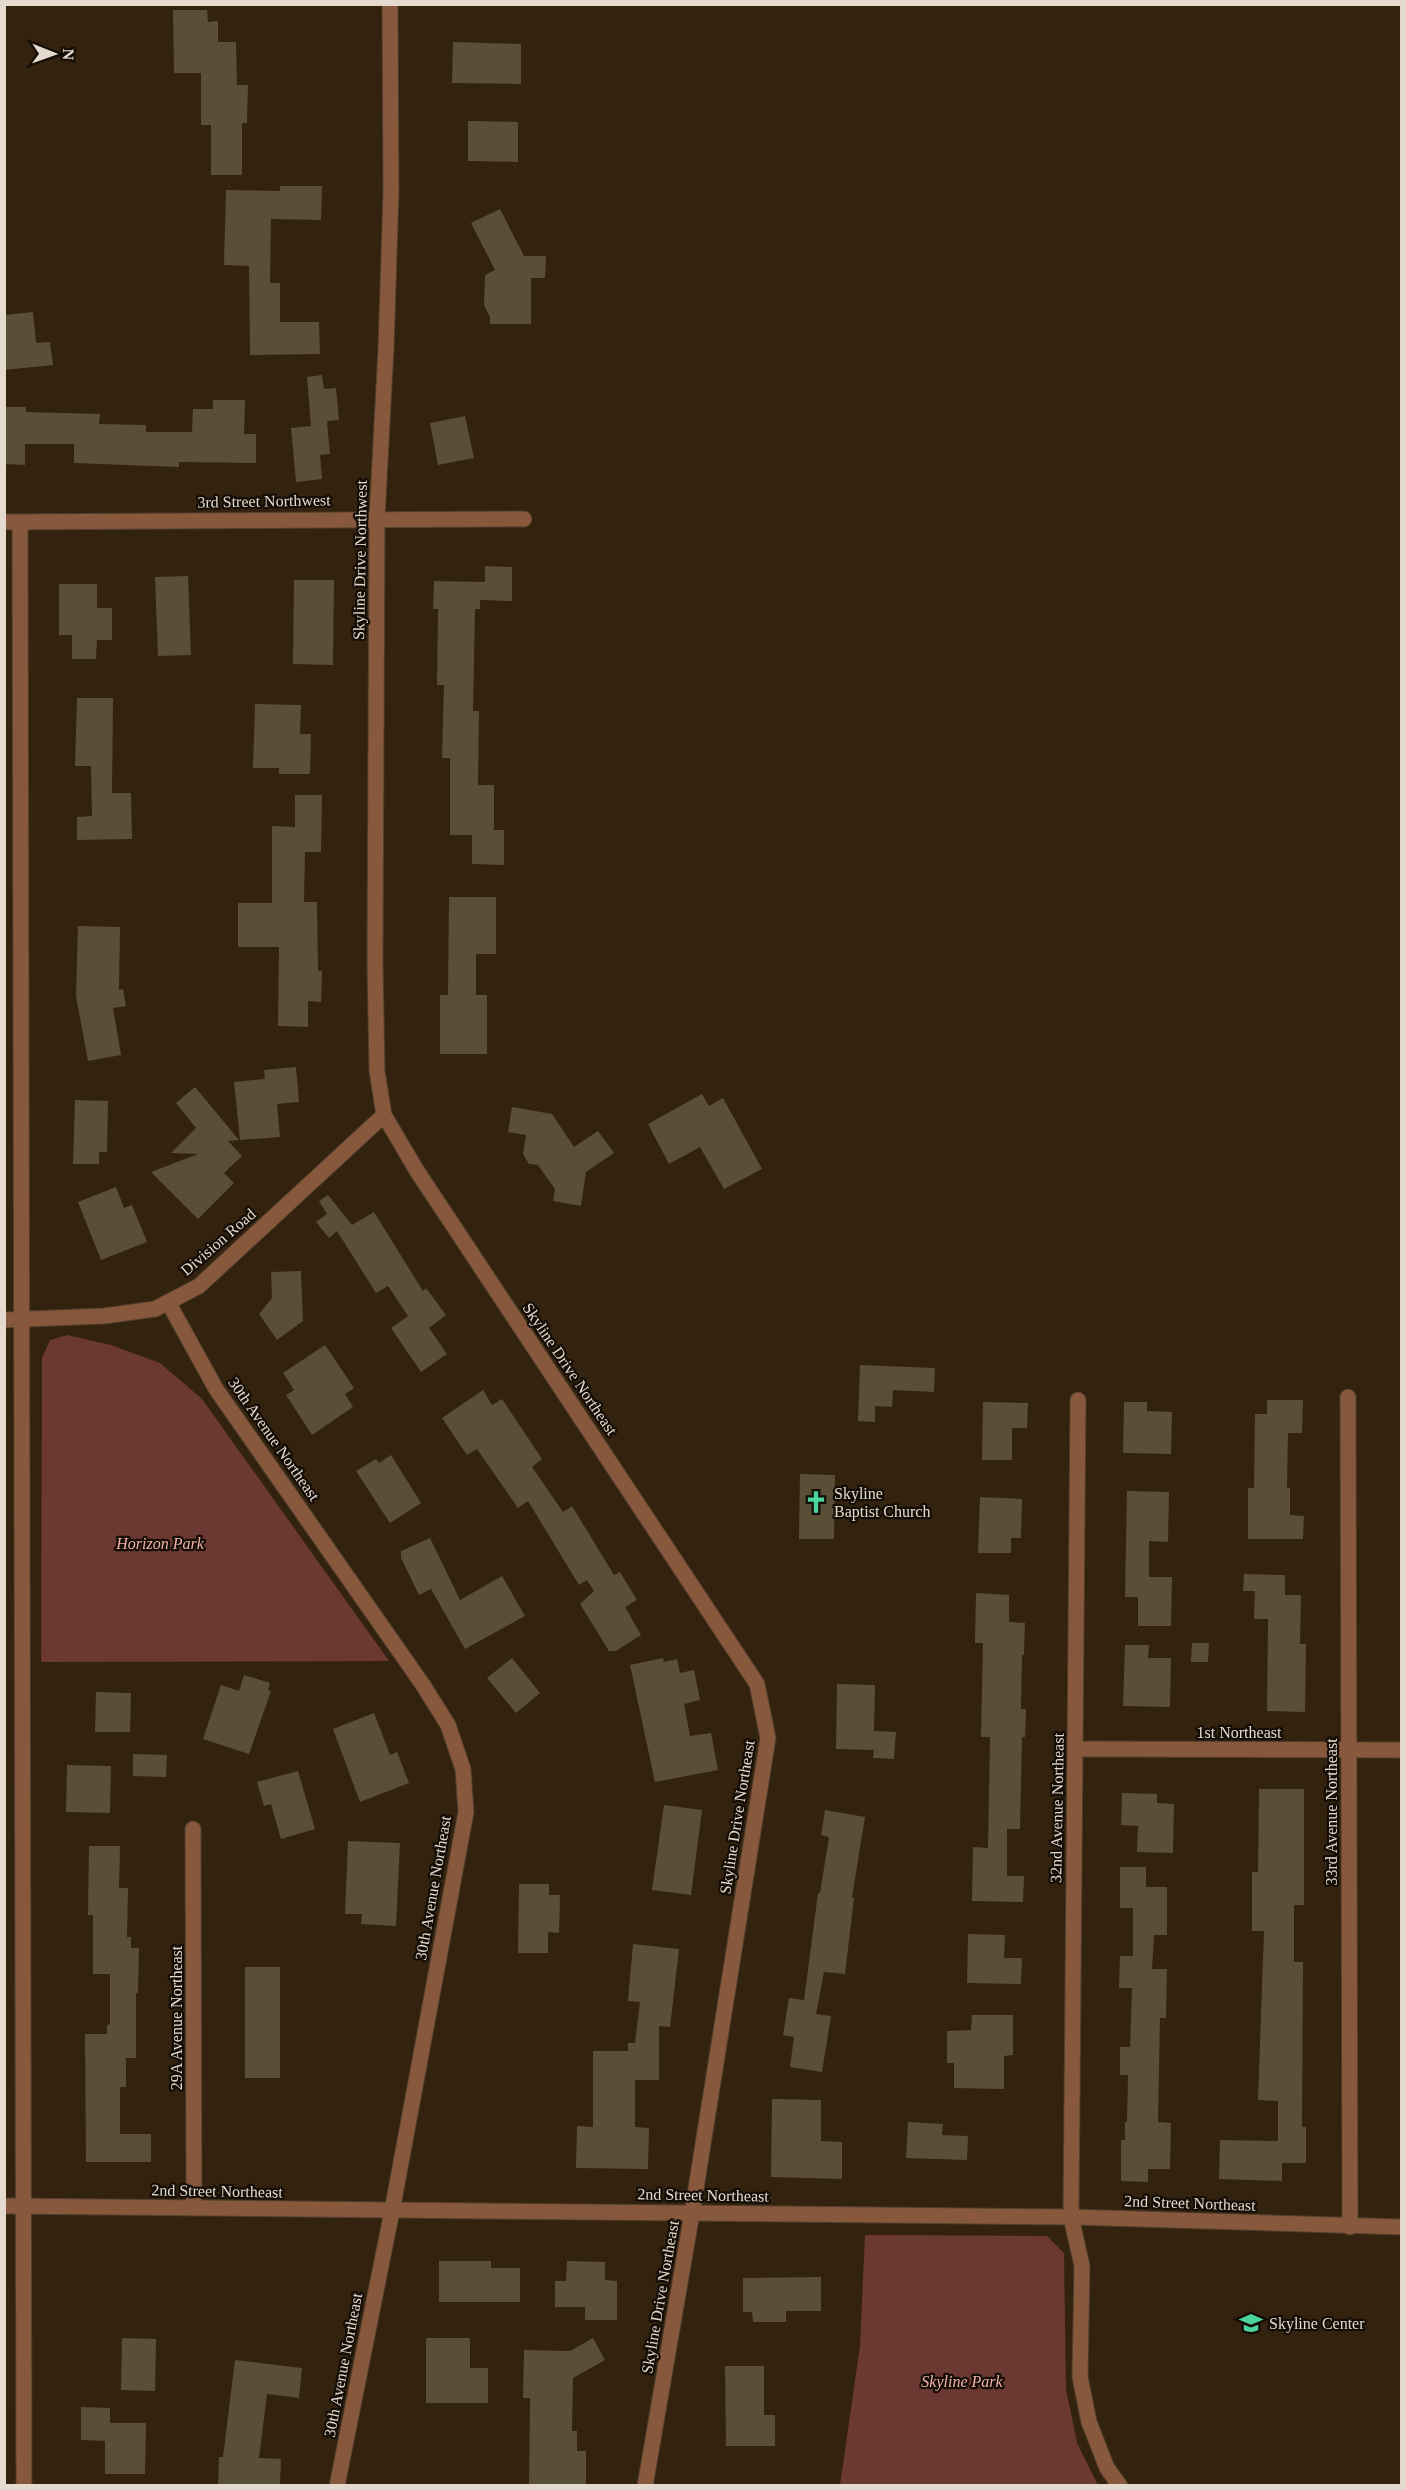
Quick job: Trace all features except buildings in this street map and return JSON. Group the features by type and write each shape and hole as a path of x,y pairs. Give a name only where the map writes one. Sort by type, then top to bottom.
{"street":[{"name":"Skyline Drive Northwest","path":"384,1115 377,1071 375,962 377,519 391,193 390,4"},
{"name":"3rd Street Northwest","path":"4,522 524,519"},
{"path":"20,522 24,2486"},
{"name":"Division Road","path":"4,1320 104,1316 155,1309 199,1286 384,1115"},
{"name":"Skyline Drive Northeast","path":"384,1115 423,1181 757,1684 768,1738 692,2213 645,2486"},
{"name":"30th Avenue Northeast","path":"168,1302 216,1389 423,1685 448,1725 464,1769 466,1812 392,2211 337,2486"},
{"name":"33rd Avenue Northeast","path":"1348,1397 1350,2227"},
{"name":"32nd Avenue Northeast","path":"1071,2217 1078,1400"},
{"name":"1st Northeast","path":"1076,1749 1401,1750"},
{"name":"29A Avenue Northeast","path":"194,1829 194,2208"},
{"name":"2nd Street Northeast","path":"4,2206 1071,2217 1401,2227"},
{"path":"1071,2217 1083,2266 1080,2377 1089,2422 1107,2468 1120,2486"}],"green space":[{"name":"Horizon Park","path":"67,1335 111,1345 160,1363 202,1399 389,1661 41,1662 42,1358 50,1340"},
{"name":"Skyline Park","path":"865,2235 1047,2236 1064,2253 1066,2389 1077,2443 1098,2485 840,2485 860,2346"}],"place":[{"name":"Skyline Baptist Church","path":"816,1502"},
{"name":"Skyline Center","path":"1251,2323"}]}
